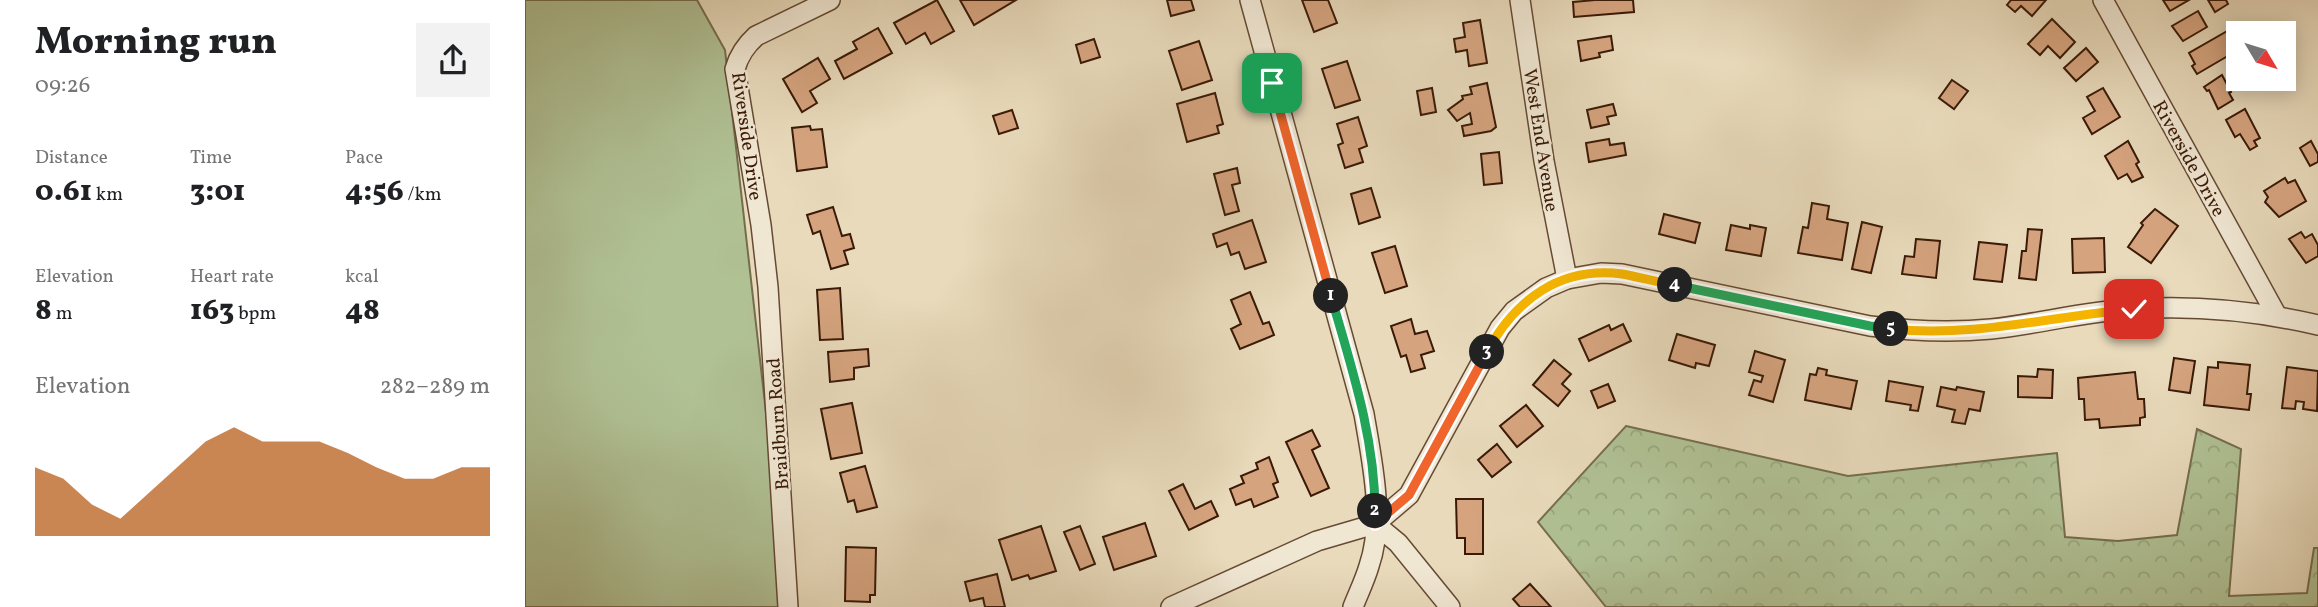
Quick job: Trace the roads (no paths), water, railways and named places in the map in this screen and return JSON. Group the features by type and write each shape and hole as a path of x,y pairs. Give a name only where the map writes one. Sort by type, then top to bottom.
{"street":[{"name":"Riverside Drive","path":"763,240 735,69 746,45 756,36 804,6 830,0"},
{"path":"1250,0 1364,414 1375,476 1374,546 1370,565 1353,607"},
{"name":"West End Avenue","path":"1520,0 1543,161 1567,279"},
{"name":"Riverside Drive","path":"2103,0 2277,316"},
{"name":"Braidburn Road","path":"763,240 771,317 788,607"},
{"path":"1171,607 1317,541 1375,524 1409,495 1500,328 1529,298 1567,279 1601,273 1622,274 1870,326 1906,331 1950,332 1994,328 2087,313 2134,309 2207,309 2277,316 2318,325"},
{"path":"1375,524 1398,543 1450,607"}]}
